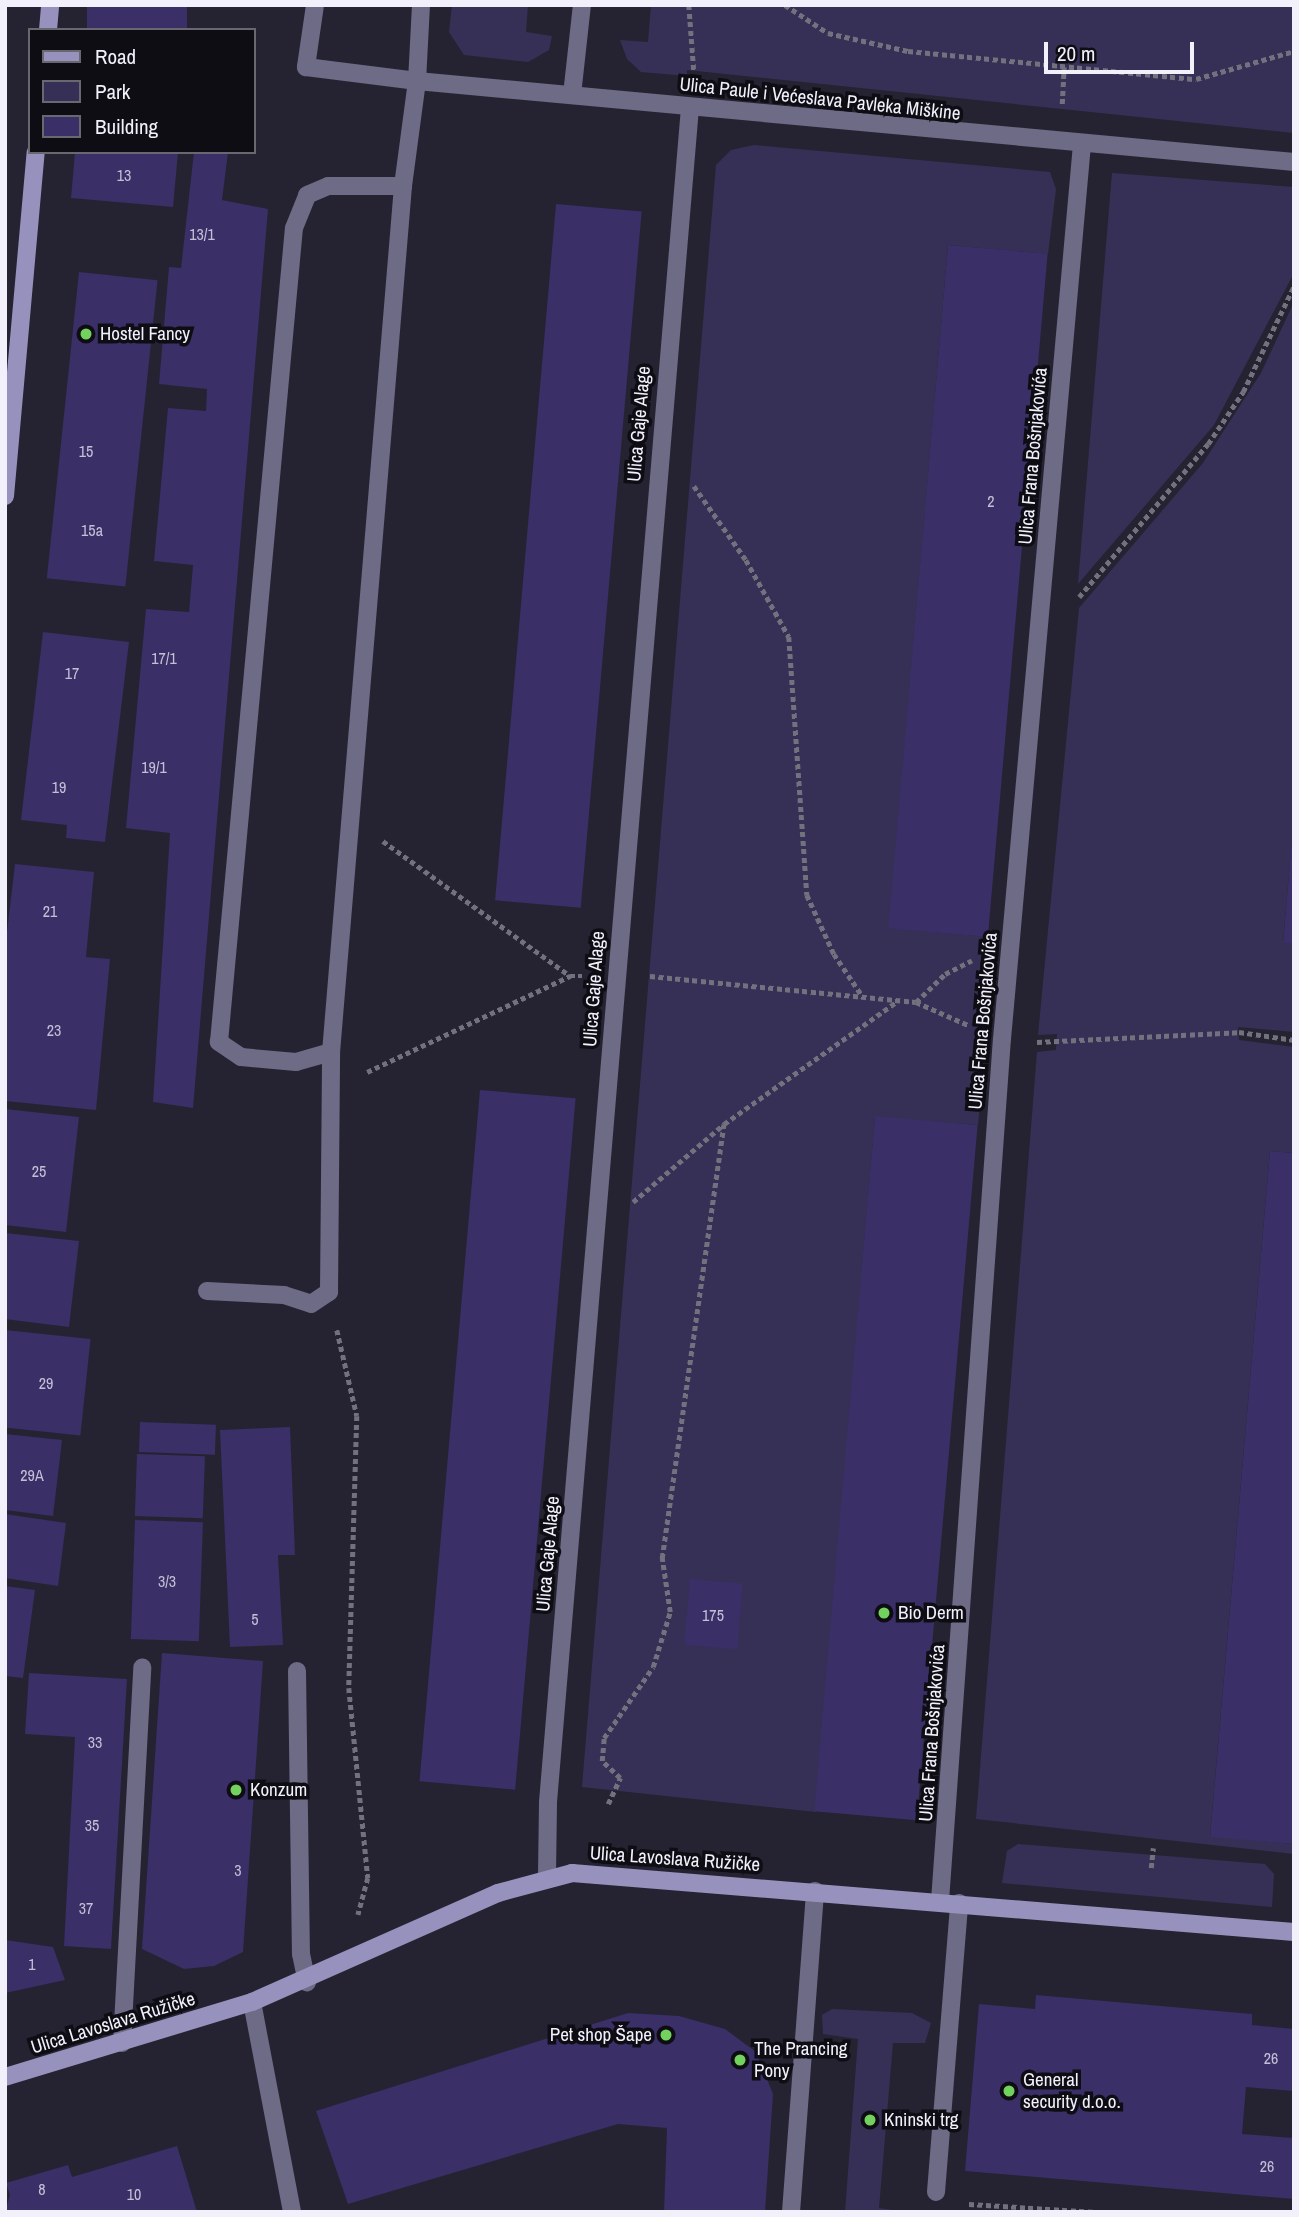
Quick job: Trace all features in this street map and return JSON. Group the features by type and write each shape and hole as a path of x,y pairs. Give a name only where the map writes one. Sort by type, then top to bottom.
{"street":[{"path":"48,28 50,5"},
{"name":"Ulica Paule i Većeslava Pavleka Miškine","path":"315,5 306,67 417,81 1082,145 1294,162"},
{"path":"207,1291 284,1295 311,1304 328,1292 333,1088 331,1052 348,824 403,186 417,81 421,5"},
{"path":"572,95 582,5"},
{"name":"Ulica Gaje Alage","path":"547,1875 548,1801 597,1234 657,465 690,107"},
{"name":"Ulica Frana Bošnjakovića","path":"940,1901 1002,1040 1082,145"},
{"path":"5,496 37,154"},
{"path":"331,1052 296,1062 241,1057 219,1042 294,228 307,195 328,186 403,186"},
{"path":"122,2043 142,1668"},
{"path":"297,1671 301,1954 307,1982"},
{"name":"Ulica Lavoslava Ružičke","path":"5,2077 122,2043 307,1982 547,1875 600,1872 1294,1932"},
{"path":"791,2212 815,1891"},
{"path":"936,2192 959,1903"},
{"path":"252,2002 292,2212"}],"path":[{"path":"689,5 695,80"},
{"path":"785,5 828,33 908,51 1196,79 1294,51"},
{"path":"1062,112 1064,66"},
{"path":"1039,631 1066,613 1208,444 1242,392 1294,286"},
{"path":"657,465 682,473 703,497 789,636 807,895 834,954 863,998"},
{"path":"348,824 406,853 503,932 570,976"},
{"path":"915,1002 945,974 977,958"},
{"path":"333,1088 570,976 616,975 915,1002 1002,1040 1057,1043 1239,1032 1294,1040"},
{"path":"597,1234 724,1124 897,1002"},
{"path":"608,1804 620,1778 602,1761 604,1738 653,1667 670,1612 662,1558 724,1124"},
{"path":"328,1292 357,1416 349,1688 368,1878 356,1923"},
{"path":"1151,1868 1153,1848"},
{"path":"936,2192 960,2203 1097,2212"}],"green space":[{"path":"452,5 528,5 526,32 552,36 549,50 528,62 464,55 449,32"},
{"path":"651,5 1294,5 1294,133 687,70 687,76 641,72 627,59 620,40 648,42"},
{"path":"754,145 1050,172 1056,189 1048,254 948,245 889,928 989,937 992,969 978,1125 875,1117 816,1812 582,1787 716,165 731,150"},
{"path":"1112,173 1294,187 1294,273 1214,425 1078,584"},
{"path":"1294,302 1294,816 1283,942 1294,944 1294,1032 1238,1027 1239,1040 1294,1047 1294,1153 1270,1151 1210,1836 1294,1844 1294,1854 976,1819 1037,1052 1056,1050 1057,1034 1038,1035 1079,608 1203,463 1261,373"},
{"path":"1018,1844 1265,1864 1274,1874 1272,1907 1002,1883 1007,1851"},
{"path":"832,2009 912,2013 931,2023 925,2043 893,2043 879,2208 907,2212 845,2212 858,2039 823,2034 822,2015"}],"building":[{"path":"87,5 187,5 187,28 87,28"},
{"path":"75,154 178,154 173,207 71,198"},
{"path":"194,154 228,154 222,200 268,209 193,1108 153,1102 170,833 126,828 146,609 189,612 193,565 154,561 168,408 206,411 207,389 159,384 169,267 181,268"},
{"path":"556,204 642,211 581,908 495,900"},
{"path":"948,245 1048,254 988,937 888,928"},
{"path":"79,272 158,280 125,587 47,578"},
{"path":"43,632 129,642 105,842 66,838 67,825 21,820"},
{"path":"1294,838 1294,944 1283,943"},
{"path":"15,864 94,872 86,957 110,959 96,1110 5,1101 5,949"},
{"path":"480,1090 576,1098 515,1790 420,1781"},
{"path":"5,1109 79,1117 66,1232 5,1225"},
{"path":"875,1116 978,1125 917,1820 814,1811"},
{"path":"1270,1151 1294,1153 1294,1844 1210,1837"},
{"path":"5,1233 79,1241 69,1327 5,1319"},
{"path":"5,1330 91,1339 80,1435 5,1428"},
{"path":"140,1422 216,1425 215,1455 139,1452"},
{"path":"290,1427 295,1555 278,1555 283,1645 230,1647 220,1430"},
{"path":"5,1434 62,1440 53,1516 5,1510"},
{"path":"137,1454 205,1456 203,1518 135,1516"},
{"path":"5,1514 66,1523 58,1586 5,1578"},
{"path":"135,1520 203,1522 199,1641 131,1639"},
{"path":"690,1579 743,1584 737,1649 684,1645"},
{"path":"5,1586 35,1590 23,1678 5,1676"},
{"path":"162,1653 263,1661 243,1952 214,1966 184,1969 142,1949"},
{"path":"29,1673 127,1679 111,1949 64,1946 75,1737 25,1734"},
{"path":"5,1940 53,1947 65,1980 5,1993"},
{"path":"1036,1995 1252,2014 1252,2025 1294,2029 1294,2091 1246,2087 1242,2134 1294,2138 1294,2199 965,2171 979,2004 1035,2009"},
{"path":"628,2013 679,2016 725,2029 756,2052 773,2094 765,2212 664,2212 667,2128 618,2124 348,2204 316,2111"},
{"path":"177,2146 197,2212 5,2212 10,2195 6,2183 68,2165 72,2177"}],"place":[{"name":"Hostel Fancy","path":"86,334"},
{"name":"Bio Derm","path":"884,1613"},
{"name":"Konzum","path":"236,1790"},
{"name":"Pet shop Šape","path":"666,2035"},
{"name":"The Prancing Pony","path":"740,2060"},
{"name":"General security d.o.o.","path":"1009,2091"},
{"name":"Kninski trg","path":"870,2120"}]}
